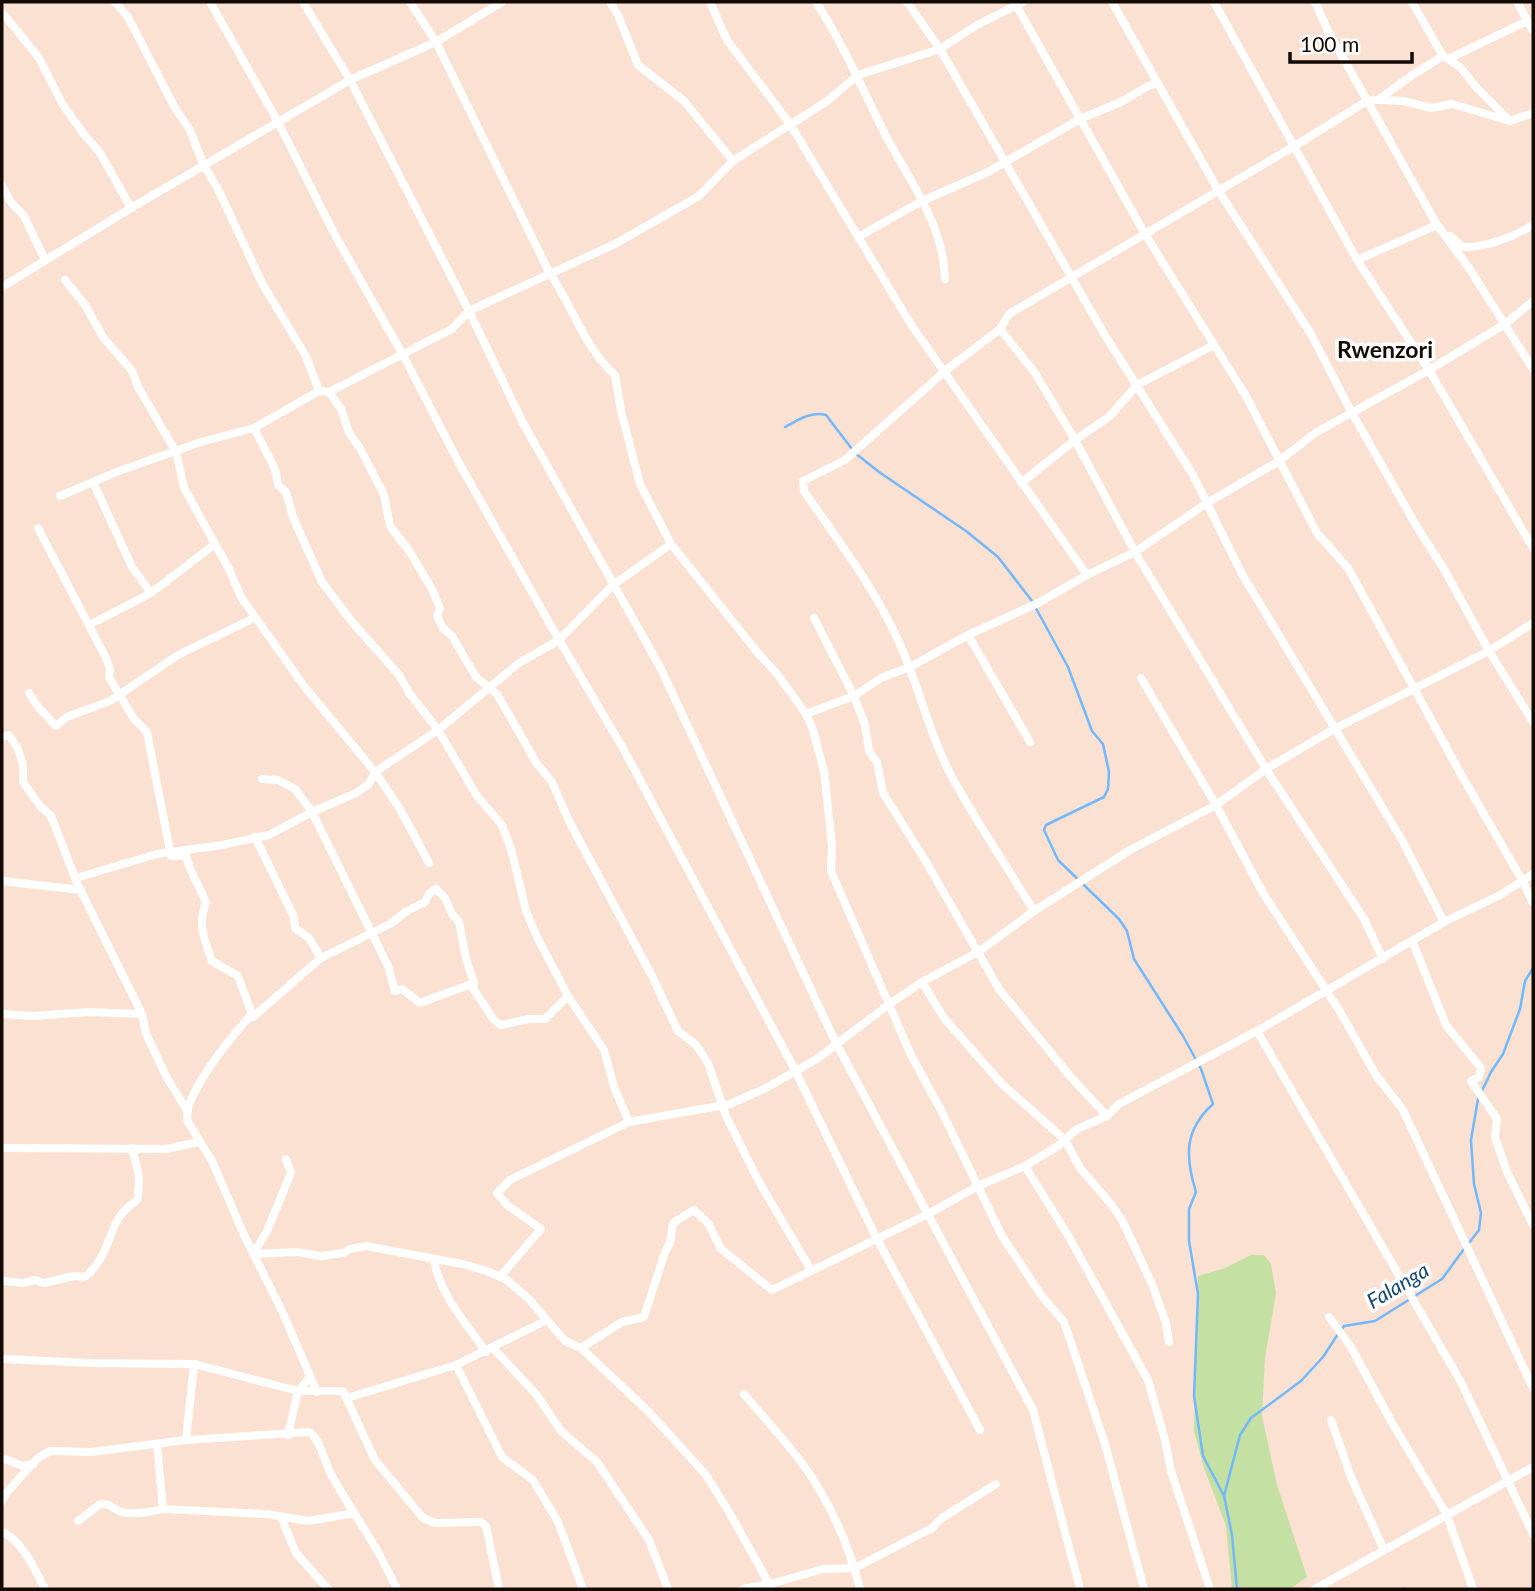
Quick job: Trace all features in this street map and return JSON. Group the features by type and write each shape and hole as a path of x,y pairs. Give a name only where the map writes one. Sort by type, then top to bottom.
{"street":[{"path":"115,2 128,17 175,108 190,130 204,166 217,187 263,285 306,356 319,391"},
{"path":"210,2 278,122 336,237 403,355 466,475 624,750 795,1069 876,1237 980,1430"},
{"path":"303,2 350,80 523,423 660,667 836,1043 1033,1410 1080,1589"},
{"path":"410,2 436,42 549,272 603,364 615,374 621,411 640,484 671,544 778,675 806,714 824,771 832,846 831,871 888,1005 1002,1236 1041,1294 1064,1322 1076,1350 1105,1444 1144,1589"},
{"path":"2,287 350,80 436,42 502,2"},
{"path":"610,2 620,18 638,65 684,101 733,161"},
{"path":"710,2 727,40 790,124 912,326 1087,575"},
{"path":"816,2 835,30 922,201 944,258 945,279"},
{"path":"907,2 940,49 1071,276 1193,475 1242,574 1402,840 1444,922"},
{"path":"1112,2 1218,190 1311,334 1417,527 1533,722"},
{"path":"1214,2 1357,260 1429,370 1533,548"},
{"path":"1315,2 1328,31 1437,225 1469,268 1533,369"},
{"path":"1412,2 1446,57 1460,67 1476,88 1510,121"},
{"path":"1517,2 1533,31"},
{"path":"60,496 119,471 254,428 319,391 329,391 403,355 452,329 468,311 615,244 699,196 733,161 826,102 858,75 940,49 1018,3 1145,234 1245,396 1317,533 1348,568 1533,904"},
{"path":"2,12 39,58 63,104 100,153 131,208"},
{"path":"1378,100 1411,75 1527,21"},
{"path":"858,237 922,201 986,173 1080,119 1158,83"},
{"path":"1034,911 953,778 897,637 862,577 803,489 803,481 849,456 945,372 1000,330 1009,314 1367,101 1402,101 1431,108 1452,104 1510,121 1533,113"},
{"path":"2,185 10,201 24,216 45,260"},
{"path":"1357,260 1437,225"},
{"path":"1437,225 1463,247 1490,245 1533,225"},
{"path":"65,280 85,305 103,337 132,371 138,387 176,452 184,488 254,618 311,694 375,772 400,809 429,863"},
{"path":"806,714 854,696 881,678 910,667 1135,552 1207,503 1279,461 1315,433 1505,324 1533,301"},
{"path":"1000,330 1035,373 1075,440 1135,552 1266,769 1364,919 1383,960"},
{"path":"1021,483 1110,416 1137,385 1214,345"},
{"path":"329,391 341,409 349,433 360,447 384,495 390,526 410,552 433,591 440,608 437,615 443,628 452,636 476,677 500,698 537,764 552,782 569,821 652,976 678,1031 695,1045 708,1063 726,1104 726,1116 758,1180 811,1270"},
{"path":"254,428 275,469 278,485 286,492 296,525 322,582 353,623 399,675 410,695 438,730 477,796 502,825 511,849 526,911 537,937 568,996 604,1050 614,1087 629,1122"},
{"path":"93,482 132,567 151,593"},
{"path":"38,528 106,658 110,669 109,677 118,695 146,732 171,856 186,856 190,872 206,903 202,911 203,936 212,961 238,976 253,1017"},
{"path":"89,625 151,593 215,544"},
{"path":"76,878 170,852 269,835 356,793 369,784 375,772 438,730 519,663 559,640 613,585 671,544"},
{"path":"29,693 56,726 67,718 110,701 177,655 254,618"},
{"path":"814,618 866,725 869,751 877,762 883,793 1014,1008 1107,1116"},
{"path":"500,1277 541,1229 507,1205 497,1193 510,1180 629,1122 726,1104 764,1089 795,1069 817,1059 922,982 978,952 1034,911 1129,850 1216,806 1266,769 1336,728 1489,651 1533,623"},
{"path":"968,635 1030,742"},
{"path":"1142,678 1263,893 1327,991 1376,1076 1403,1110 1533,1388"},
{"path":"2,737 9,735 17,747 23,764 23,782 40,806 51,816 81,890 142,1014 146,1034 167,1078 188,1112"},
{"path":"262,779 278,780 295,789 312,812 388,966 395,991 402,989 420,1003 474,983"},
{"path":"255,837 294,917 295,928 309,938 321,958"},
{"path":"581,1348 622,1322 644,1317 670,1242 673,1223 694,1210 708,1223 721,1249 772,1290 928,1214 978,1186 1025,1166 1077,1129 1107,1116 1119,1104 1257,1031 1413,943 1444,922 1500,895 1533,874"},
{"path":"2,881 81,890"},
{"path":"317,1392 212,1161 188,1122 190,1097 234,1034 250,1016 253,1017 321,958 371,934 425,902 429,894 436,889 445,898 459,922 474,983 472,987 501,1026 529,1019 545,1019 568,996"},
{"path":"1413,943 1446,1025 1480,1068 1479,1077 1471,1082 1497,1119 1495,1137 1507,1172 1533,1224"},
{"path":"922,982 944,1018 1002,1084 1065,1140 1080,1168 1122,1220 1155,1293 1166,1323 1169,1342"},
{"path":"2,1014 142,1014"},
{"path":"1257,1031 1461,1382 1533,1534"},
{"path":"2,1148 166,1149 199,1142"},
{"path":"2,1281 55,1282 74,1276 85,1277 91,1272 103,1258 118,1219 138,1199 139,1176 132,1148"},
{"path":"254,1254 267,1231 291,1173 286,1159"},
{"path":"1025,1166 1069,1237 1148,1380 1171,1471 1210,1589"},
{"path":"254,1254 297,1252 321,1256 366,1246 462,1264 500,1277 529,1299 565,1341 581,1348 648,1411 706,1475 771,1587"},
{"path":"434,1260 437,1278 451,1302 490,1350 536,1394 561,1431 597,1462 649,1541 668,1589"},
{"path":"1329,1317 1344,1336 1447,1515 1473,1589"},
{"path":"348,1398 456,1365 547,1320"},
{"path":"2,1359 102,1364 194,1364 298,1391 343,1391 375,1460 423,1518 430,1523 481,1522 486,1526 499,1589"},
{"path":"186,1440 194,1364"},
{"path":"456,1365 502,1457 533,1480 558,1522 583,1589"},
{"path":"288,1435 298,1391 309,1378"},
{"path":"744,1394 804,1465 831,1509 855,1568 860,1589"},
{"path":"1331,1420 1351,1477 1384,1550"},
{"path":"2,1501 33,1464 50,1451 91,1452 186,1440 309,1432 314,1434 329,1471 397,1589"},
{"path":"157,1445 163,1509"},
{"path":"2,1458 23,1466 33,1464"},
{"path":"1315,1589 1533,1467"},
{"path":"743,1589 771,1587 823,1569 855,1568 932,1528 942,1518 996,1484"},
{"path":"78,1521 100,1504 113,1505 123,1512 163,1509 308,1521 355,1513"},
{"path":"282,1517 296,1553 328,1589"},
{"path":"2,1523 2,1532 24,1552 45,1589"}],"green space":[{"path":"1251,1255 1264,1255 1271,1264 1276,1293 1265,1358 1262,1416 1277,1485 1307,1577 1290,1589 1232,1589 1226,1526 1204,1468 1194,1431 1198,1276 1225,1268"}],"waterway":[{"path":"785,427 810,415 826,415 855,453 966,531 998,557 1032,601 1068,667 1092,731 1103,744 1109,772 1108,789 1104,797 1046,825 1044,830 1058,860 1119,919 1127,931 1134,959 1201,1069 1213,1104 1197,1124 1190,1145 1190,1167 1196,1192 1189,1209 1189,1241 1198,1294 1194,1396 1203,1456 1224,1496"},
{"name":"Falanga","path":"1468,1244 1479,1230 1481,1213 1474,1184 1471,1140 1478,1099 1503,1054 1520,1009 1525,981 1533,968"},
{"name":"Falanga","path":"1342,1329 1344,1326 1375,1321 1442,1279 1464,1249"},
{"name":"Falanga","path":"1237,1589 1232,1535 1224,1496 1240,1435 1251,1418 1301,1381 1323,1357 1338,1334"}],"district":[{"name":"Rwenzori","path":"1385,350"}]}
